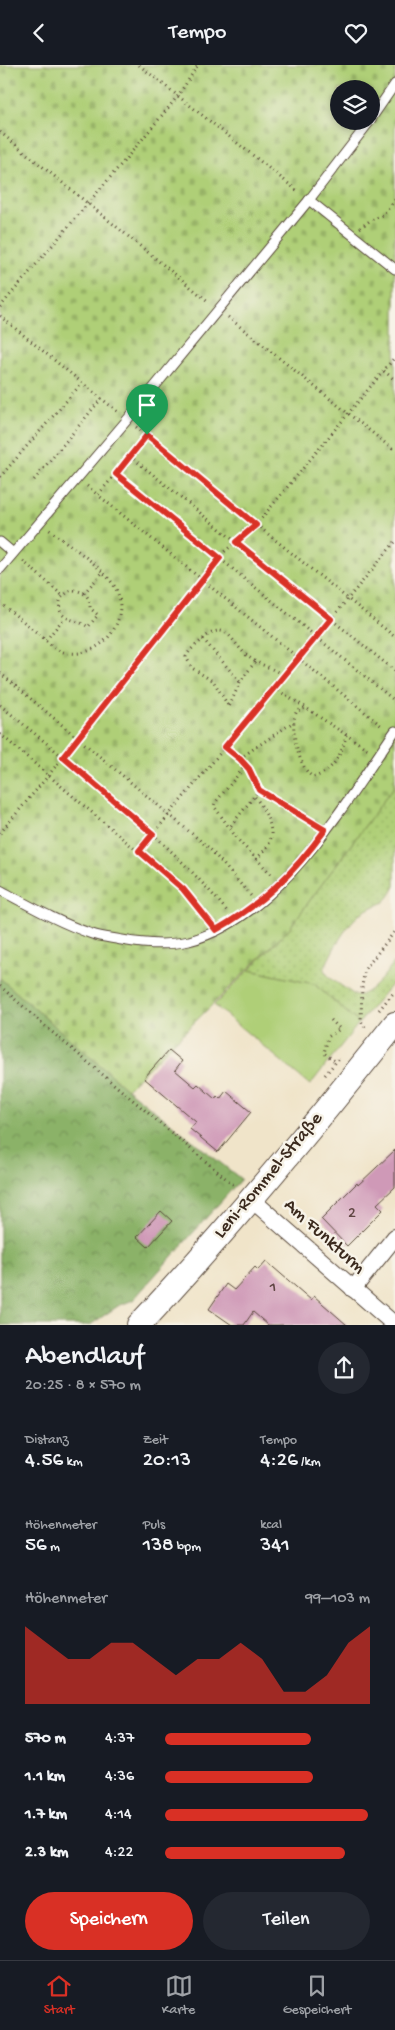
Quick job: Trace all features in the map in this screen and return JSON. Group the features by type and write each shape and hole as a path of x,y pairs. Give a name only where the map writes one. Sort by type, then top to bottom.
{"main road":[{"name":"Leni-Rommel-Straße","path":"139,1325 343,1089 395,1024"}],"street":[{"name":"Am Funkturm","path":"250,1198 395,1325"},
{"path":"354,1289 395,1237"}],"lane":[{"path":"380,106 395,84"},
{"path":"0,569 127,420 309,200 362,130"},
{"path":"309,200 395,269"},
{"path":"0,542 13,553"},
{"path":"0,889 53,918 94,935 160,945 188,941 216,930 258,903 281,883 305,857 394,733"}],"path":[{"path":"139,65 309,200"},
{"path":"0,307 178,96 198,65"},
{"path":"0,132 395,451"},
{"path":"354,236 363,224 383,215 395,200"},
{"path":"0,316 395,637"},
{"path":"0,833 48,776 220,558 256,525 395,357"},
{"path":"384,371 395,380"},
{"path":"0,477 82,383"},
{"path":"34,480 101,399"},
{"path":"147,435 98,495 298,658 394,733"},
{"path":"130,456 395,671"},
{"path":"116,474 395,701"},
{"path":"0,603 56,649 73,653 87,653 103,644 117,624 120,602 116,589 103,572 40,522"},
{"path":"139,851 395,542"},
{"path":"13,553 63,596"},
{"path":"84,593 103,572"},
{"path":"74,590 84,593 90,602 90,608 98,615 88,627 79,621 69,620 60,608 63,596 69,591 74,590"},
{"path":"46,640 65,617"},
{"path":"255,662 240,681 229,707 212,679 192,668 186,654 203,639 218,631 227,633 233,638 240,649 255,662 267,665 284,676"},
{"path":"203,639 240,681"},
{"path":"0,673 209,848 258,903"},
{"path":"274,688 377,756"},
{"path":"0,705 153,834 200,879 234,920"},
{"path":"306,708 297,711 293,723 297,746 305,769 314,777 323,774 334,764 343,747 346,735"},
{"path":"240,759 293,723"},
{"path":"0,735 183,889 216,930"},
{"path":"225,747 246,765 259,790 325,830"},
{"path":"246,765 214,806 238,840 281,883"},
{"path":"230,827 259,790"},
{"path":"255,797 265,810 271,831 269,844 256,859"},
{"path":"365,1027 361,1021 362,986 365,969 395,931"},
{"path":"0,986 250,1198"},
{"path":"332,1020 340,1029 328,1037 324,1053 336,1062"}],"green space":[{"path":"0,65 395,65 395,785 288,930 127,1089 0,978"},
{"path":"395,785 395,886 385,901 363,912 351,923 335,947 324,970 329,977 356,996 373,987 395,961 395,980 359,1023 314,984 249,970 288,930"},
{"path":"249,970 314,984 359,1023 310,1085 214,1005"},
{"path":"0,978 127,1089 241,1179 133,1300 118,1306 90,1325 0,1325"}],"building":[{"path":"169,1050 182,1061 175,1070 195,1087 198,1084 215,1099 217,1096 220,1099 226,1091 251,1112 218,1152 190,1129 196,1122 144,1078"},
{"path":"395,1150 395,1187 377,1204 383,1210 347,1246 321,1219 357,1183 358,1185"},
{"path":"161,1211 172,1221 148,1247 137,1237"},
{"path":"266,1261 311,1300 314,1296 347,1325 268,1325 253,1312 244,1325 232,1325 209,1309 226,1284 234,1290 255,1267 258,1270"}],"route":[{"path":"147,435 256,525 236,542 331,619 225,747 249,769 256,780 259,790 325,830 311,850 281,883 254,907 216,930 206,915 183,889 139,851 153,834 63,757 220,558 116,474 147,435"}]}
